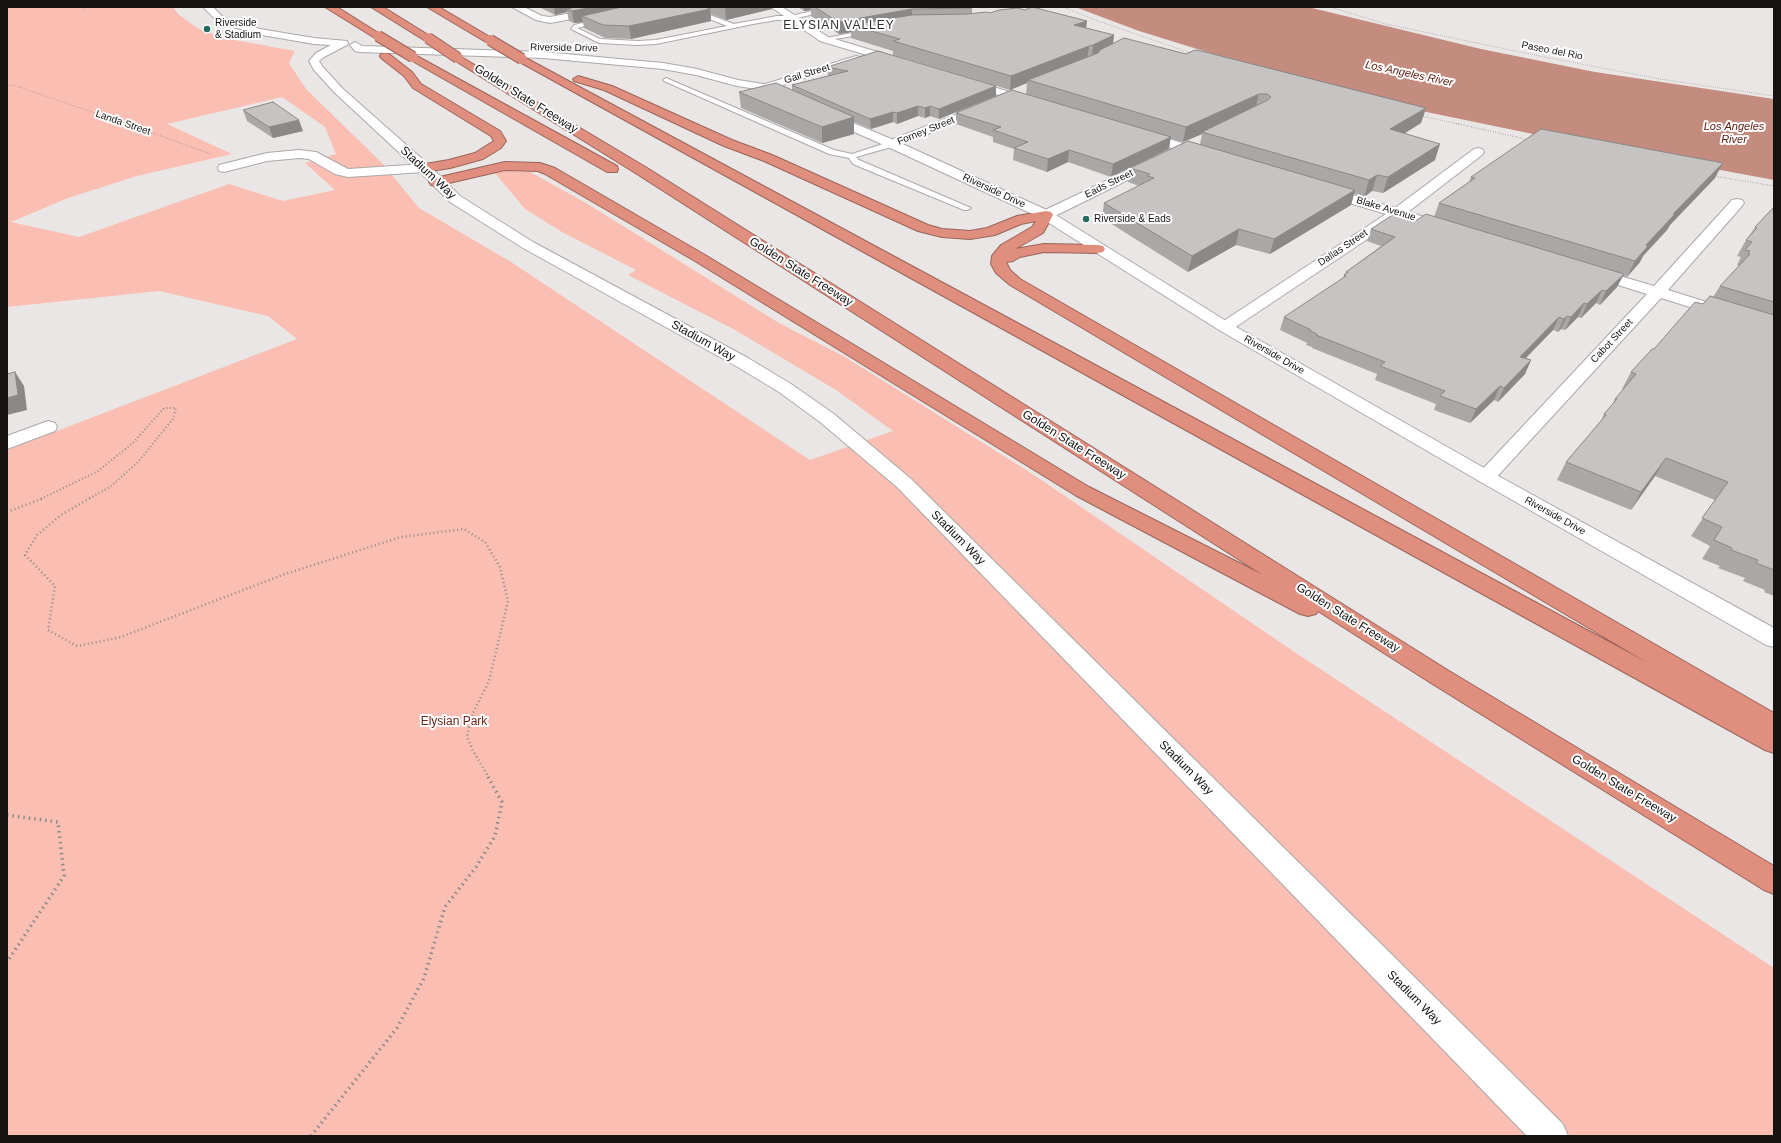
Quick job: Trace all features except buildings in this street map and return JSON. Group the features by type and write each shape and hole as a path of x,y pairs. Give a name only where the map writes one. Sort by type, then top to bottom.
{"highway":[{"path":"319,7 362,35 408,74 416,86 496,134 500,141 490,150 478,156 450,164 430,175"},
{"path":"330,7 413,57 531,122 624,177"},
{"name":"Golden State Freeway","path":"376,7 642,171 1440,677 1774,881"},
{"path":"432,7 522,59 1774,743"},
{"path":"542,69 608,88 728,143 768,158 923,228 942,233 970,235 990,232 1017,220 1046,215"},
{"path":"430,175 505,166 540,167 550,171 700,258 1082,491 1440,677"},
{"path":"652,192 731,228"},
{"path":"1046,215 1038,230 1006,248 999,256 999,264 1004,273 1015,282 1774,725"},
{"path":"999,264 1016,253 1029,250 1059,247 1098,249"}],"main road":[{"name":"Riverside Drive","path":"208,7 221,20 259,32 314,41 355,45 366,43 575,47"},
{"path":"517,7 539,18 550,20 619,7"},
{"path":"776,7 790,18 824,39 909,65"},
{"name":"Stadium Way","path":"342,43 314,60 318,68 338,90 455,199 528,245 742,362 779,384 827,418 904,483 1551,1136"},
{"name":"Riverside Drive","path":"355,45 358,49 543,55 617,60 697,72 736,83 766,87 801,105"},
{"name":"Riverside Drive","path":"590,48 647,53"},
{"name":"Gail Street","path":"766,87 872,54"},
{"name":"Riverside Drive","path":"743,73 758,78 766,87"},
{"path":"953,78 1042,105"},
{"name":"Forney Street","path":"892,144 1027,90"},
{"name":"Riverside Drive","path":"815,111 892,144 1046,215 1098,249 1225,327 1486,477 1774,639"},
{"path":"1132,132 1222,159"},
{"name":"Eads Street","path":"1046,215 1197,141"},
{"name":"Dallas Street","path":"1225,327 1397,213 1478,152"},
{"path":"224,168 266,157 299,154 312,155 340,171 348,173 430,175"},
{"name":"Blake Avenue","path":"1313,187 1457,231"},
{"name":"Cabot Street","path":"1486,477 1658,292 1737,203"},
{"path":"1576,267 1774,328"},
{"path":"7,443 48,427"}],"lane":[{"path":"683,7 733,26"},
{"path":"607,20 576,26 574,29 599,41 638,43 656,42 777,18 790,18 838,7"},
{"path":"824,39 871,32"},
{"path":"666,80 832,152 852,156 892,144"},
{"path":"852,156 856,162 967,208"}],"path":[{"path":"82,7 86,10"},
{"path":"1063,7 1098,21 1197,55"},
{"name":"Paseo del Rio","path":"1330,7 1386,24 1539,56 1660,79 1774,96"},
{"name":"Landa Street","path":"7,85 16,86 73,105 239,164"},
{"path":"1420,116 1533,140"},
{"path":"1711,176 1774,186"},
{"path":"7,512 48,497 98,471 133,443 164,408 176,408 173,419 138,462 110,487 61,516 36,535 25,555 55,586 48,630 77,646 118,638 284,574 401,537 464,529 485,542 500,567 508,601 489,680 472,715 467,736 472,750 502,802 495,836 476,867 445,907 424,978 396,1028 311,1136"},
{"path":"7,814 58,822 64,876 7,962"}],"green space":[{"name":"Elysian Park","path":"7,7 173,7 178,14 197,28 224,38 295,51 289,63 306,89 383,164 419,208 511,262 810,460 893,431 836,390 735,330 628,275 636,270 562,232 525,209 495,173 508,171 530,172 586,203 779,323 845,357 1031,473 1293,651 1774,968 1774,1136 7,1136 7,450 297,339 268,316 159,291 7,307","holes":["282,97 325,127 336,154 305,163 335,190 283,201 229,184 79,237 11,222 68,198 137,176 232,154 167,124"]}],"water":[{"name":"Los Angeles River","path":"1075,7 1308,7 1481,49 1595,72 1774,99 1774,180 1586,145 1412,109 1223,57 1139,31"}],"place":[{"name":"Riverside & Stadium","path":"207,29"},
{"name":"Riverside & Eads","path":"1086,219"}],"district":[{"name":"ELYSIAN VALLEY","path":"839,26"}]}
